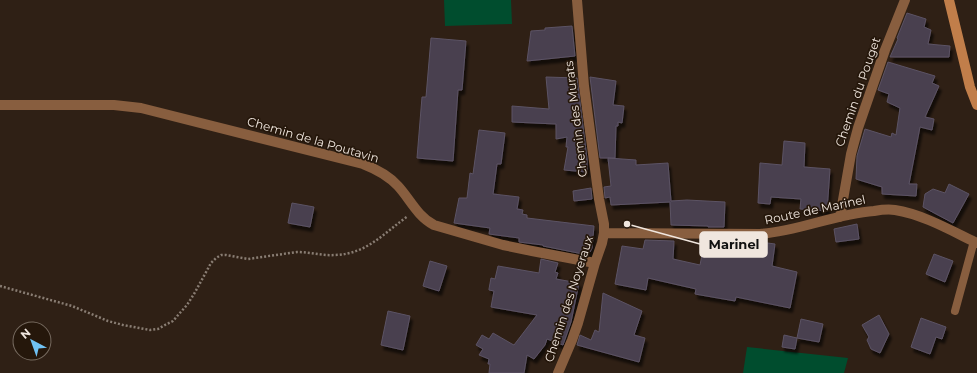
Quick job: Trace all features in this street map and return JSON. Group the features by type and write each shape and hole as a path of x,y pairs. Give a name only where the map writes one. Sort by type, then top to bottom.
{"street":[{"name":"Chemin des Murats","path":"577,0 584,86 599,199 604,220 604,233"},
{"name":"Chemin du Pouget","path":"840,217 851,154 858,128 885,50 905,0"},
{"path":"949,0 970,87 977,105"},
{"name":"Chemin de la Poutavin","path":"0,105 128,106 155,111 363,164 382,172 390,178 416,210 427,221 434,225 503,245 595,263"},
{"name":"Route de Marinel","path":"604,233 775,233 859,212 893,210 912,214 975,242"},
{"name":"Chemin des Noyeraux","path":"558,373 578,323 604,233"}],"lane":[{"path":"955,311 975,242"}],"path":[{"path":"0,286 72,306 94,316 116,323 142,329 158,329 173,320 187,305 211,263 221,255 248,259 297,252 333,256 344,255 356,252 373,243 416,210"}],"green space":[{"path":"444,0 511,0 512,24 445,26"},
{"path":"747,347 848,358 844,373 743,373"}],"building":[{"path":"907,13 926,19 924,27 931,30 928,44 950,46 949,57 890,57"},
{"path":"572,26 575,56 527,61 531,31 545,30 545,28"},
{"path":"431,38 466,41 462,90 458,90 453,161 417,158 422,97 426,97"},
{"path":"888,62 935,76 932,83 939,86 925,117 934,119 932,130 920,127 909,184 917,184 916,196 882,194 882,187 856,179 857,156 865,129 891,137 892,133 896,135 900,108 887,102 889,94 878,90"},
{"path":"546,77 577,78 587,159 587,172 564,170 568,147 566,147 567,137 556,139 556,124 512,122 512,106 549,109"},
{"path":"590,77 616,81 613,105 624,106 622,123 618,122 618,126 616,126 615,158 600,158"},
{"path":"479,130 505,133 501,164 497,164 493,194 519,197 517,209 523,210 522,214 527,215 527,218 594,226 592,248 590,252 583,254 543,245 519,242 519,238 489,234 490,228 454,223 459,198 467,198 470,173 473,174"},
{"path":"784,141 805,143 804,167 830,169 827,211 800,209 801,199 771,197 770,204 758,203 760,163 782,165"},
{"path":"608,158 636,160 636,165 668,163 671,201 687,200 725,202 724,227 671,225 670,202 611,205 610,197 605,198 604,187 611,186"},
{"path":"949,184 969,194 953,223 923,207 925,194 933,189 945,193"},
{"path":"591,188 592,199 574,201 573,191"},
{"path":"292,203 314,207 310,227 288,223"},
{"path":"857,224 859,239 836,242 834,229"},
{"path":"645,240 674,241 673,259 700,265 705,240 775,244 772,266 797,272 790,308 736,297 735,301 695,294 696,289 648,278 646,290 615,284 622,246 643,249"},
{"path":"934,254 953,261 945,282 926,274"},
{"path":"541,259 558,263 555,272 558,273 556,279 579,283 571,322 563,345 547,339 545,345 534,359 527,355 524,373 489,373 489,359 479,355 483,349 476,345 482,335 489,339 493,333 514,345 537,315 491,307 494,291 489,290 491,278 495,279 498,266 539,273"},
{"path":"430,261 447,266 439,291 423,286"},
{"path":"603,293 642,311 634,335 645,338 639,362 577,345 580,335 591,340 595,330 599,332"},
{"path":"388,311 410,316 403,350 381,345"},
{"path":"879,315 889,334 880,353 871,349 867,340 869,337 862,325"},
{"path":"921,318 946,327 942,339 936,337 930,354 911,347"},
{"path":"801,319 823,324 819,342 797,338"},
{"path":"784,335 797,338 795,349 782,347"}],"place":[{"name":"Marinel","path":"627,224"}]}
